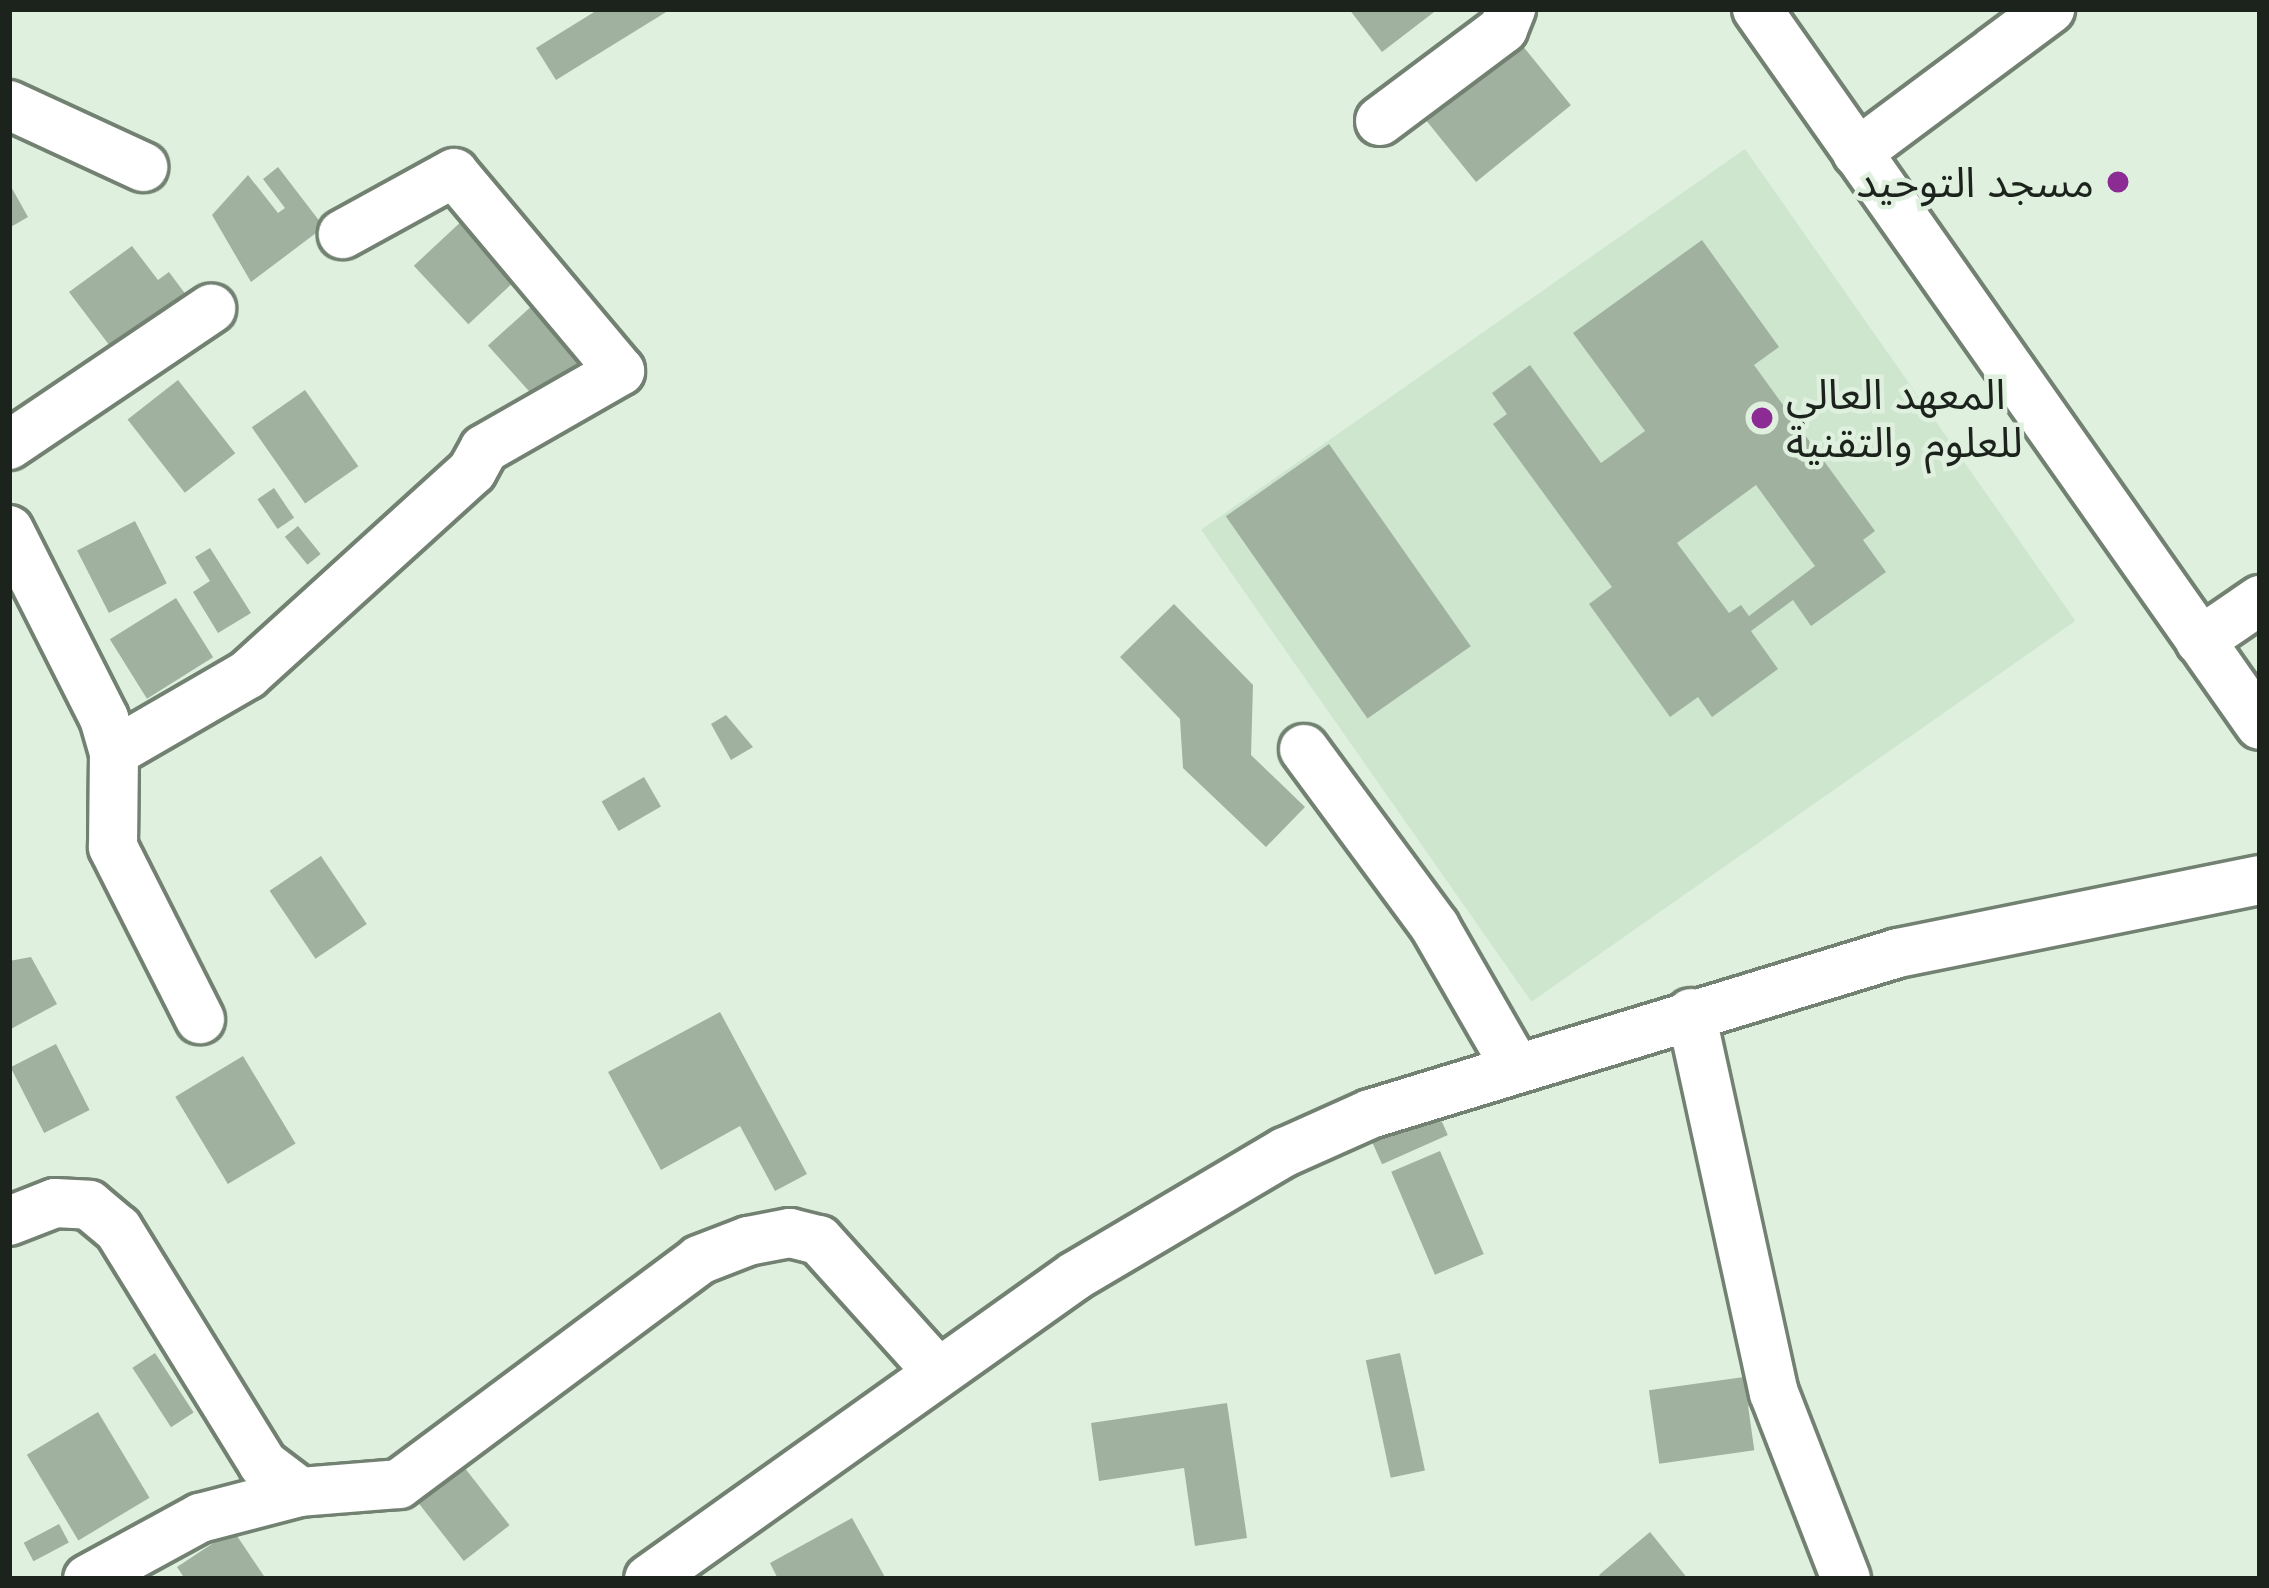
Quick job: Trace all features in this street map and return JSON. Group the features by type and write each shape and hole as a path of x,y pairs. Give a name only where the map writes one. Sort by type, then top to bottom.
{"street":[{"path":"1380,121 1503,29 1511,9"},
{"path":"1756,9 2260,725"},
{"path":"1857,153 2050,9"},
{"path":"9,105 143,167"},
{"path":"114,752 247,676 472,471 484,448 620,371 454,173 344,234"},
{"path":"9,445 211,309"},
{"path":"9,530 114,752 113,847 200,1018"},
{"path":"2200,641 2260,600"},
{"path":"1304,749 1435,927 1516,1066"},
{"path":"649,1579 935,1369 1285,1152 1516,1066 1898,953 2260,880"},
{"path":"1691,1013 1774,1393 1846,1579"},
{"path":"9,1221 55,1203 88,1205 118,1229 232,1420 280,1482 300,1492"},
{"path":"88,1579 200,1518 300,1492 399,1484 699,1260 748,1240 790,1233 819,1240 935,1369"}],"shaded area":[{"path":"1745,149 2075,621 1531,1002 1201,530"}],"building":[{"path":"599,9 671,9 556,80 536,48"},
{"path":"1349,9 1438,9 1382,52"},
{"path":"1518,40 1571,105 1476,182 1423,117"},
{"path":"278,167 324,227 251,282 212,215 248,175 278,213 285,208 263,179"},
{"path":"9,183 28,217 9,228"},
{"path":"465,218 520,277 468,324 414,266"},
{"path":"1702,240 1779,347 1754,365 1875,531 1863,540 1886,572 1811,626 1793,600 1751,631 1778,669 1712,717 1698,697 1670,717 1589,604 1612,587 1493,424 1507,414 1492,393 1530,365 1601,463 1645,431 1573,333","holes":["1756,485 1815,566 1749,616 1741,605 1729,613 1677,543"]},
{"path":"132,246 158,280 169,272 192,303 119,358 69,292"},
{"path":"534,304 589,365 543,406 488,345"},
{"path":"178,380 235,453 185,493 128,419"},
{"path":"305,390 358,466 305,503 252,427"},
{"path":"1329,444 1471,646 1367,719 1226,516"},
{"path":"274,488 294,518 278,529 257,499"},
{"path":"135,521 167,583 109,613 77,551"},
{"path":"298,526 321,554 307,565 285,537"},
{"path":"210,548 251,613 218,633 193,592 210,581 195,557"},
{"path":"176,598 213,657 147,699 110,639"},
{"path":"1174,604 1253,685 1251,755 1305,807 1266,847 1183,768 1180,719 1120,657"},
{"path":"726,715 753,747 731,760 711,724"},
{"path":"644,777 661,806 619,831 602,802"},
{"path":"321,856 367,924 315,959 270,891"},
{"path":"31,957 57,1004 9,1030 9,961"},
{"path":"720,1012 807,1174 775,1191 740,1126 661,1170 608,1072"},
{"path":"56,1044 90,1110 44,1133 11,1067"},
{"path":"243,1056 296,1143 228,1184 175,1097"},
{"path":"1434,1104 1448,1135 1382,1164 1368,1133"},
{"path":"1440,1151 1484,1254 1435,1275 1391,1172"},
{"path":"155,1353 194,1413 171,1427 132,1368"},
{"path":"1400,1353 1425,1470 1391,1478 1366,1360"},
{"path":"1744,1377 1754,1450 1659,1464 1649,1390"},
{"path":"1227,1403 1247,1538 1195,1546 1184,1468 1099,1481 1091,1423"},
{"path":"98,1412 150,1498 78,1540 27,1455"},
{"path":"464,1467 510,1525 464,1561 418,1503"},
{"path":"852,1518 886,1579 778,1579 770,1563"},
{"path":"59,1524 69,1543 34,1561 24,1543"},
{"path":"233,1530 266,1579 185,1579 177,1567"},
{"path":"1650,1532 1688,1579 1603,1579 1599,1575"}],"place":[{"name":"مسجد التوحيد","path":"2118,182"},
{"name":"المعهد العالي للعلوم والتقنية","path":"1762,418"}]}
